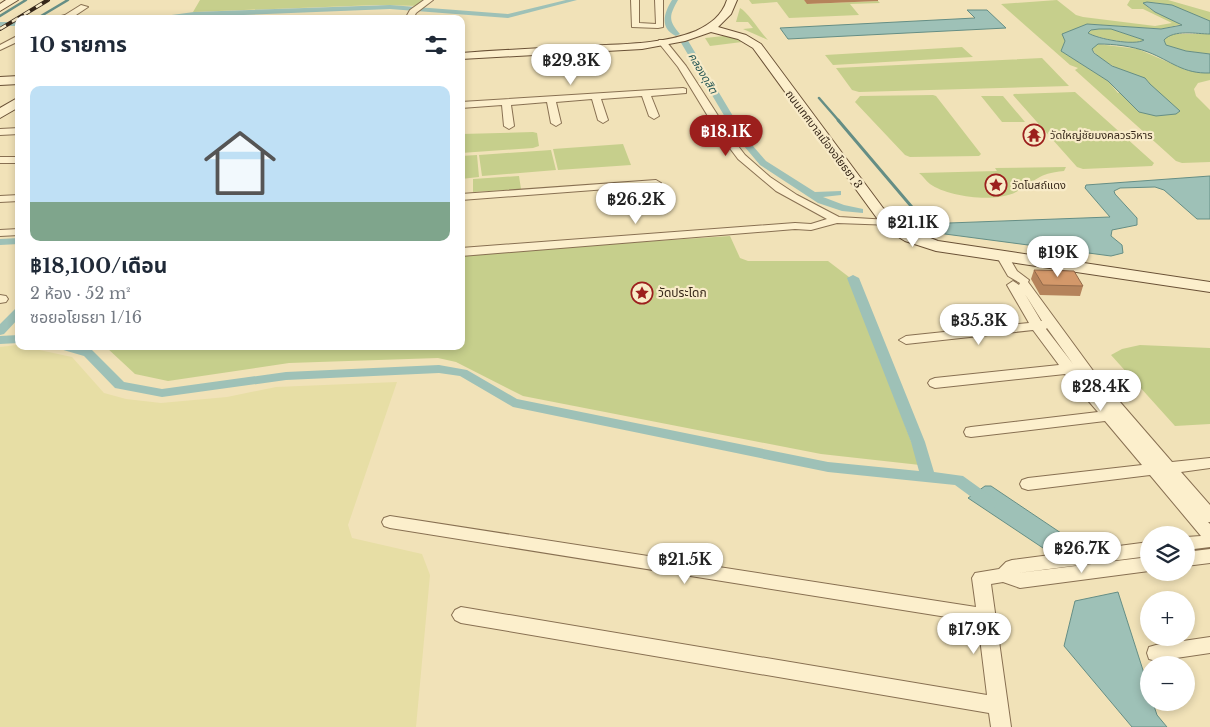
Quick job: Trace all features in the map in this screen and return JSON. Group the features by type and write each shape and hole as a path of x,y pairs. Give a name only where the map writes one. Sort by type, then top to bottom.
{"main road":[{"path":"465,56 606,48 662,42 711,26"}],"street":[{"path":"0,8 13,0"},
{"path":"412,15 428,0"},
{"path":"635,0 636,25 658,26 660,25 659,0"},
{"path":"711,26 730,9 732,0"},
{"path":"72,15 84,7"},
{"name":"ถนนเทศบาลเมืองอโยธยา 3","path":"711,26 759,40 766,46 890,210 908,228 924,236 948,242 1210,280"},
{"name":"ถนนเทศบาลเมืองอโยธยา 3","path":"739,34 757,46 889,223 899,232 917,241 936,246 1210,287"},
{"path":"0,48 15,39"},
{"path":"662,42 684,68 732,146 755,170 786,192 837,220"},
{"path":"0,81 15,80"},
{"path":"465,105 683,91"},
{"path":"645,93 654,116"},
{"path":"596,96 603,120"},
{"path":"551,99 556,123"},
{"path":"506,102 509,126"},
{"path":"0,114 15,105"},
{"path":"0,132 15,131"},
{"path":"0,160 15,160"},
{"path":"465,197 656,183"},
{"path":"0,199 15,198"},
{"path":"465,252 795,226 811,227 837,220 889,223"},
{"path":"0,233 15,232"},
{"path":"1002,257 1043,325 1075,368 1187,498 1210,535"},
{"path":"906,340 1043,325"},
{"path":"935,383 1075,368"},
{"path":"971,432 1116,415"},
{"path":"1028,484 1210,463"},
{"path":"1187,498 1210,516"},
{"path":"390,522 986,616"},
{"path":"1195,543 1210,541"},
{"path":"1001,727 981,578 1004,575 1020,581 1043,570 1140,556"},
{"path":"1195,558 1210,556"},
{"path":"461,615 998,706"},
{"path":"1156,653 1210,646"}],"shaded area":[{"path":"15,345 15,350 39,350 72,357 104,393 126,399 161,403 227,397 276,387 397,382 348,525 352,538 422,554 430,575 416,727 0,727 0,347"}],"green space":[{"path":"200,0 427,0 421,6 377,5 193,12"},
{"path":"749,0 804,0 808,4 878,1 880,3 850,4 859,15 789,18 777,2 752,4"},
{"path":"1057,0 1076,15 1083,17 1155,26 1172,23 1143,9 1132,9 1127,5 1130,0 1168,0 1210,12 1210,21 1178,8 1144,3 1157,13 1182,24 1161,29 1087,24 1065,41 1061,51 1108,81 1118,93 1149,84 1148,81 1117,68 1102,59 1092,48 1098,44 1138,49 1186,70 1210,73 1210,80 1198,83 1194,89 1196,96 1210,110 1210,162 1182,163 1176,161 1075,70 1078,68 1070,65 1001,4"},
{"path":"740,8 768,40 743,29 753,28 748,22 736,22"},
{"path":"1111,29 1144,40 1125,42 1088,33 1090,30"},
{"path":"1176,34 1210,34 1210,54 1186,51 1166,45 1164,39 1167,36"},
{"path":"732,37 742,42 710,46 705,38"},
{"path":"962,47 973,57 833,65 825,55"},
{"path":"1042,58 1069,86 859,92 852,90 836,68"},
{"path":"1075,92 1154,163 1152,166 1083,169 1077,167 1013,95"},
{"path":"860,96 936,96 981,154 979,156 910,157 905,155 855,102"},
{"path":"981,96 1003,96 1025,122 1002,122"},
{"path":"533,132 537,133 539,146 465,153 465,134"},
{"path":"623,144 631,165 558,170 553,149"},
{"path":"551,150 556,170 482,176 479,155"},
{"path":"477,155 479,177 465,179 465,156"},
{"path":"1066,167 1064,171 1038,178 1016,192 985,198 960,195 938,189 919,173 997,171 995,168"},
{"path":"519,176 521,189 473,192 473,179"},
{"path":"730,236 740,258 748,261 828,261 849,277 920,465 821,454 523,396 456,362 438,358 289,363 168,381 135,374 109,350 465,350 465,254"},
{"path":"1140,345 1210,348 1210,424 1175,426 1111,355 1122,349"}],"water":[{"path":"1143,3 1172,5 1210,21 1210,34 1180,33 1164,40 1166,45 1186,51 1210,54 1210,73 1185,69 1148,52 1129,47 1098,44 1092,49 1094,53 1112,66 1145,78 1180,111 1176,114 1156,116 1139,112 1108,81 1061,51 1065,41 1062,34 1087,24 1161,29 1182,25 1155,12","holes":["1111,29 1144,40 1139,42 1116,41 1088,33 1091,30"]},
{"path":"967,10 987,10 1006,28 788,39 780,28 975,18"},
{"path":"1210,176 1210,219 1197,219 1164,190 1155,187 1120,188 1114,191 1137,218 1137,225 1112,230 1111,236 1122,245 1123,253 1111,256 945,234 929,229 922,224 1110,217 1085,188 1086,185"},
{"path":"985,486 991,486 1061,533 1065,540 1046,550 968,498"},
{"path":"1118,592 1140,661 1140,711 1156,711 1167,727 1132,727 1064,646 1075,601"}],"building":[{"path":"1034,270 1074,271 1083,286 1043,285"}],"waterway":[{"path":"0,16 26,0"},
{"path":"43,15 68,0"},
{"path":"184,15 390,7 508,16 574,0"},
{"name":"คลองดุสิต","path":"675,0 669,10 667,21 676,34"},
{"path":"0,24 15,24"},
{"name":"คลองดุสิต","path":"684,41 742,139 763,163 822,201 842,208 859,211"},
{"path":"819,98 839,121"},
{"path":"838,120 928,226"},
{"path":"813,195 838,193"},
{"path":"0,242 15,241"},
{"path":"853,278 918,442 928,477"},
{"path":"0,331 15,315"},
{"path":"0,340 15,339"},
{"path":"78,350 88,353 120,385 162,393 286,376 439,369 463,373 513,403 828,467 928,477"},
{"path":"928,477 958,480 990,503"}],"railway":[{"path":"23,15 48,0"},
{"path":"0,29 15,20"}],"place":[{"name":"วัดใหญ่ชัยมงคลวรวิหาร","path":"1034,135"},
{"name":"วัดโบสถ์แดง","path":"996,185"},
{"name":"วัดประโดก","path":"642,293"}]}
